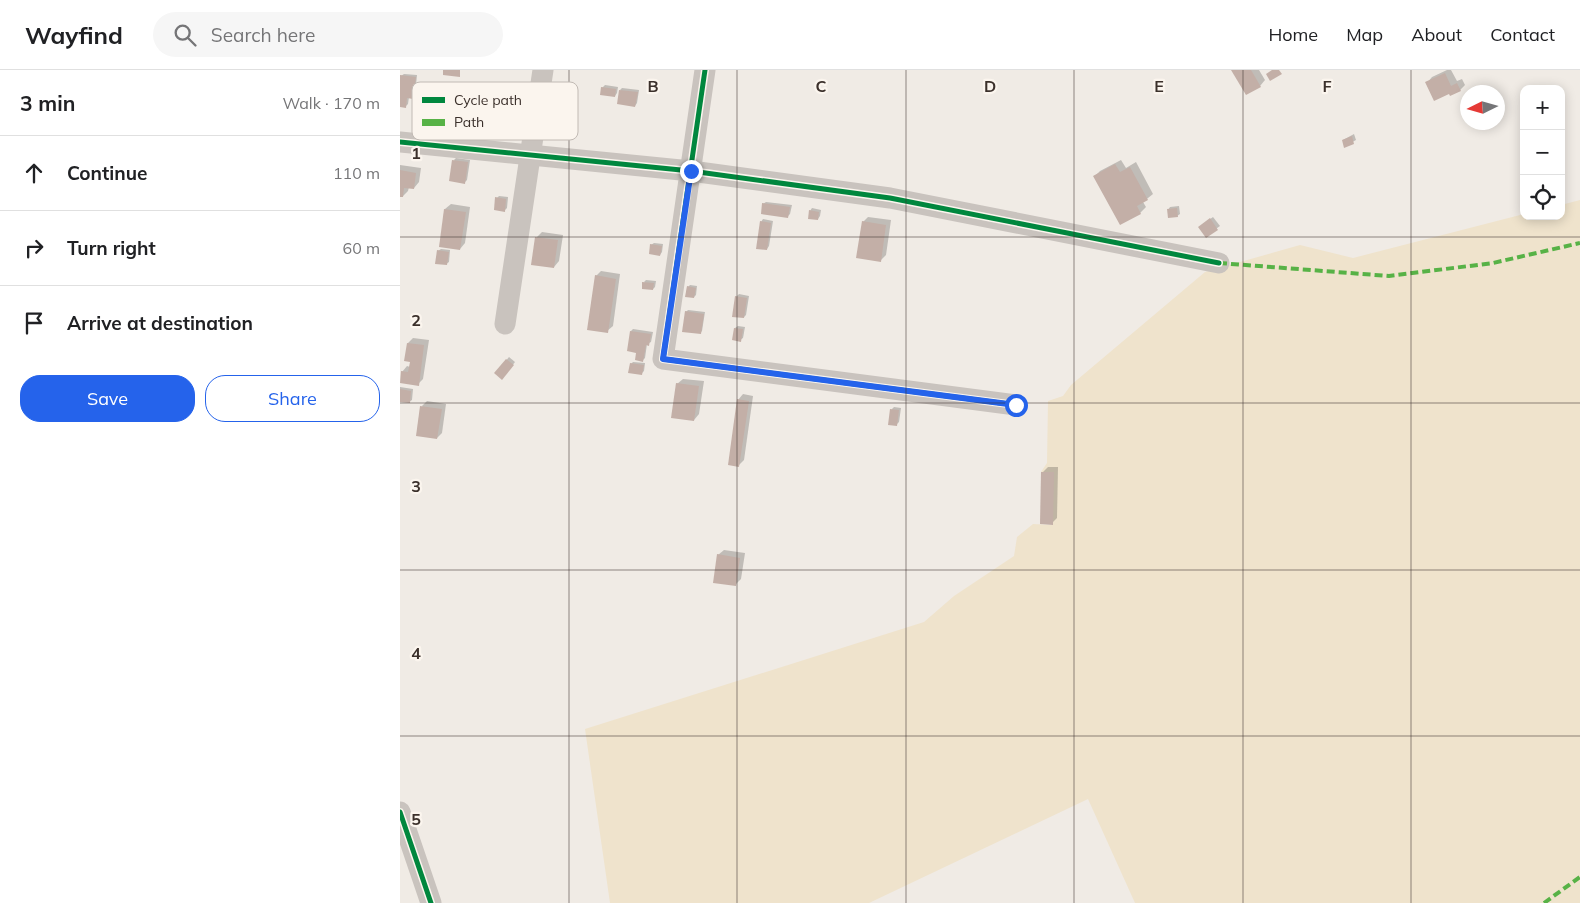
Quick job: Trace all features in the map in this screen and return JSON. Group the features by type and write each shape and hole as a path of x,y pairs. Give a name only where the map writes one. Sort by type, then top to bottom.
{"street":[{"path":"706,70 663,359 1016,405"},
{"path":"505,324 532,140"},
{"path":"400,142 691,171 890,198 1219,263"},
{"path":"400,812 431,903"}],"sand":[{"path":"1580,200 1580,903 1135,903 1088,799 869,903 610,903 585,729 924,622 954,596 1014,556 1017,537 1033,524 1052,525 1053,472 1041,472 1047,463 1048,401 1063,396 1071,385 1205,272 1300,245 1353,258 1520,215 1520,220 1565,220 1565,204"}],"building":[{"path":"443,70 460,70 460,77 443,75"},
{"path":"1231,70 1251,70 1261,87 1246,95"},
{"path":"1272,70 1279,70 1282,74 1270,81 1266,74"},
{"path":"1445,73 1451,86 1457,83 1460,91 1434,101 1425,82"},
{"path":"400,75 416,77 415,82 412,82 412,99 407,98 406,108 400,107"},
{"path":"601,87 616,89 615,97 600,95"},
{"path":"619,90 638,92 635,107 617,104"},
{"path":"1352,136 1354,144 1344,148 1342,140"},
{"path":"452,160 468,162 465,184 449,181"},
{"path":"1115,164 1120,172 1130,167 1148,200 1137,206 1141,214 1120,225 1093,176"},
{"path":"400,170 416,173 414,189 404,188 403,197 400,197"},
{"path":"495,197 506,199 505,212 494,210"},
{"path":"762,203 790,207 788,218 761,214"},
{"path":"1177,208 1178,217 1168,218 1167,209"},
{"path":"444,209 466,212 460,250 439,247"},
{"path":"809,210 819,212 818,220 808,219"},
{"path":"1210,218 1218,230 1206,238 1198,227"},
{"path":"760,221 771,223 767,250 756,249"},
{"path":"862,221 886,225 881,262 856,258"},
{"path":"535,237 558,240 554,268 531,265"},
{"path":"650,244 662,246 660,256 649,254"},
{"path":"437,250 449,252 447,265 435,264"},
{"path":"595,275 616,279 608,333 587,330"},
{"path":"642,282 654,283 653,290 642,289"},
{"path":"687,286 696,288 694,298 685,297"},
{"path":"735,296 747,298 744,318 732,317"},
{"path":"685,311 704,314 701,334 682,332"},
{"path":"734,328 743,329 741,342 732,340"},
{"path":"630,331 651,334 649,346 646,345 643,362 635,360 636,353 627,351"},
{"path":"407,343 424,345 419,386 400,383 401,371 408,372 410,362 404,361"},
{"path":"506,359 514,365 502,380 494,373"},
{"path":"630,363 644,365 642,375 628,373"},
{"path":"676,383 699,386 694,421 671,418"},
{"path":"400,389 411,391 410,403 400,402"},
{"path":"737,399 749,401 739,467 728,465"},
{"path":"420,406 442,409 437,439 416,436"},
{"path":"890,409 899,410 897,426 888,425"},
{"path":"1041,472 1054,472 1053,525 1040,524"},
{"path":"717,554 740,558 736,586 713,583"}],"marked path":[{"path":"1219,263 1389,276 1493,263 1580,243"},
{"path":"1544,903 1580,877"}],"cycle path":[{"path":"705,70 663,359 1016,405"},
{"path":"400,142 691,171 890,198 1219,263"},
{"path":"400,812 431,903"}],"route":[{"path":"691,171 663,359 1016,405"}]}
